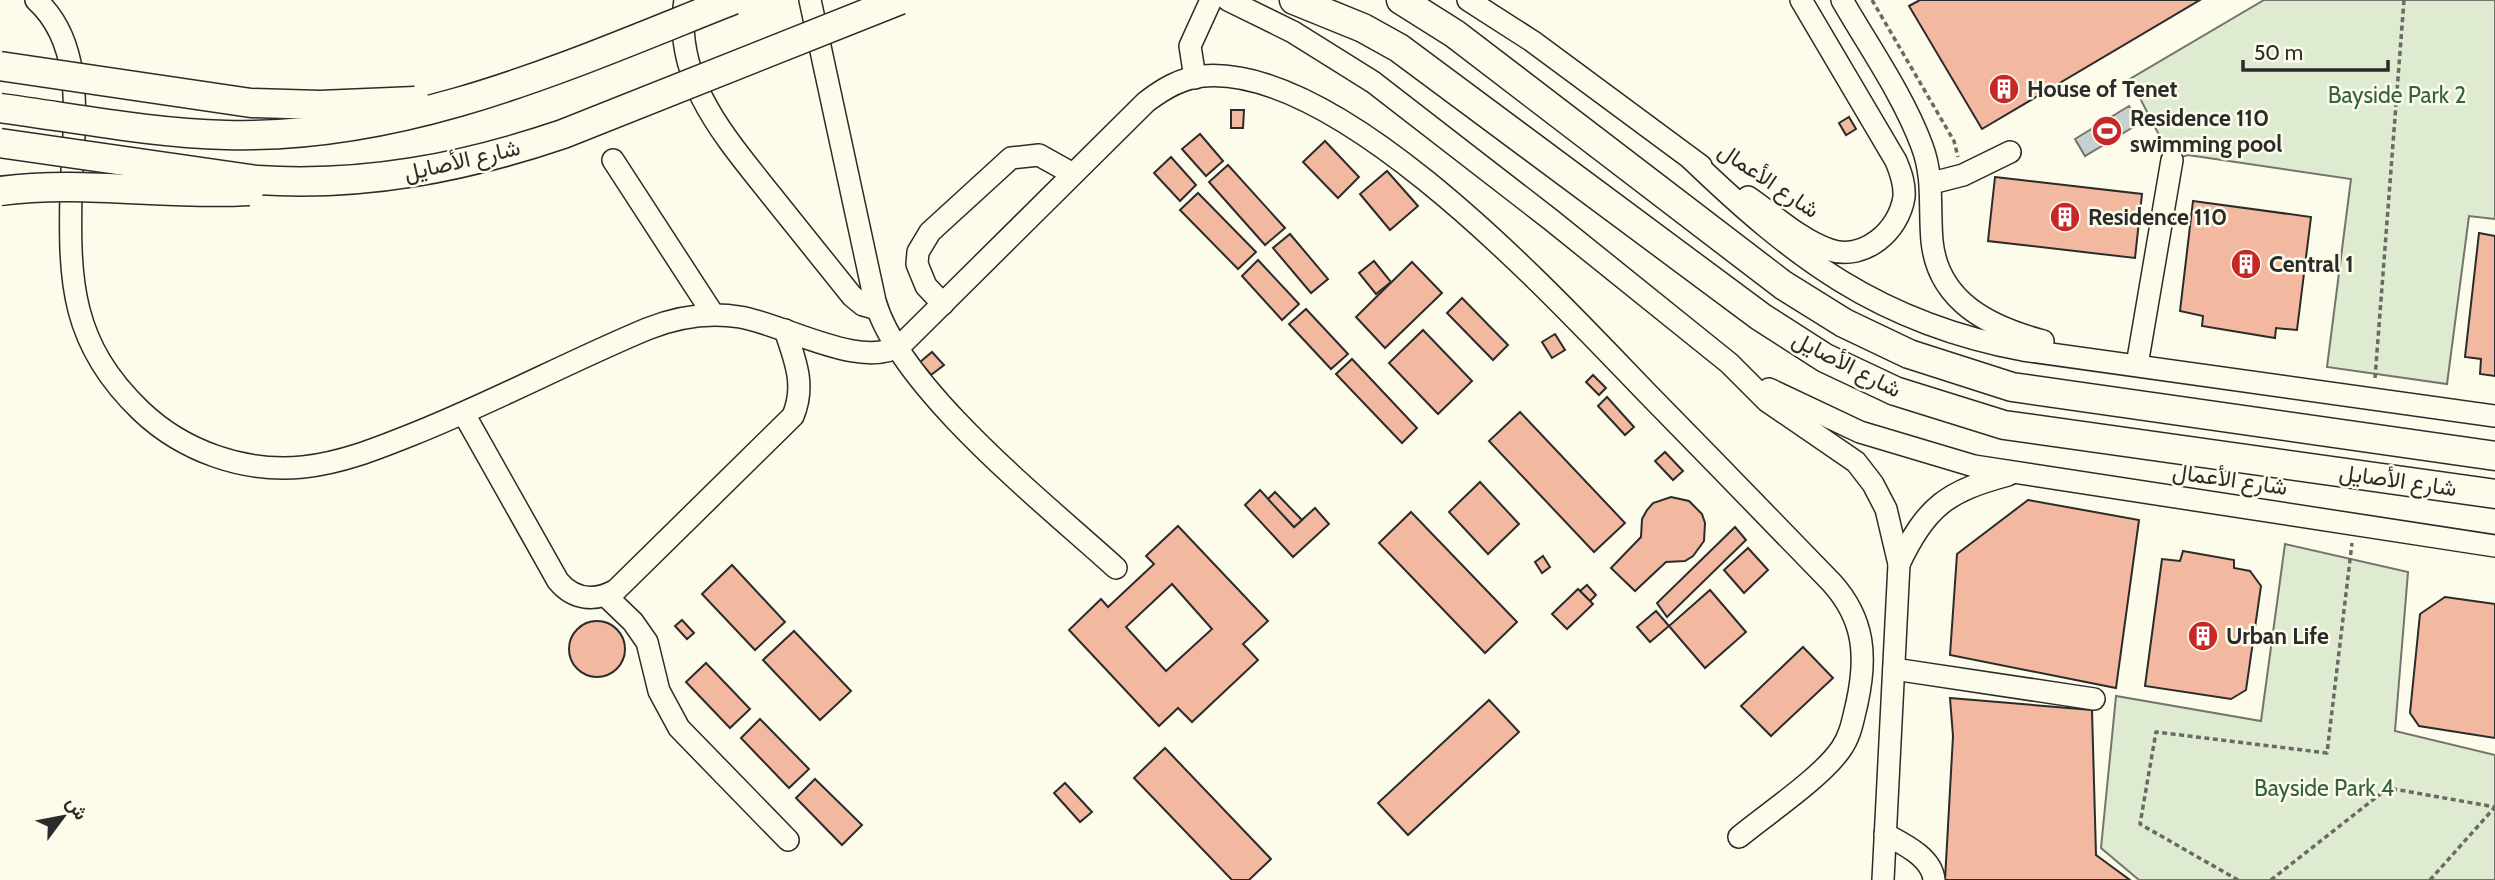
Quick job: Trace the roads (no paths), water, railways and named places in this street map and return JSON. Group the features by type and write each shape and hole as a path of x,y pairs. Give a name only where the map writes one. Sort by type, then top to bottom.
{"main road":[{"path":"0,108 177,133 253,135 328,130 379,123 477,98 733,0"},
{"name":"شارع الأصايل","path":"0,142 257,180 298,183 337,182 418,172 519,149 563,134 900,0"},
{"name":"شارع الأصايل","path":"1294,0 1363,28 1399,48 1761,317 1825,358 1895,391 2004,425 2495,494"},
{"name":"شارع الأصايل","path":"1401,0 1455,34 1783,285 1844,323 1909,354 2012,387 2495,456"},
{"path":"0,66 251,103 320,105 477,98"},
{"path":"0,191 47,188 223,193 298,183"}],"street":[{"path":"36,0 61,34 72,66 74,100 71,283 79,315 92,345 128,399 176,439 237,462 269,467 302,467 334,462 464,414 648,328 670,321 713,314 763,321 869,355 895,349 1146,102 1163,89 1195,78 1236,78 1293,95 1347,125 1435,188 1527,269 1843,596 1859,625 1864,658 1847,739 1833,759 1739,836"},
{"path":"685,0 684,34 688,62 710,115 852,296 863,305 877,309"},
{"path":"810,0 877,309 895,349 985,448 1116,568"},
{"path":"1195,78 1190,46 1211,0"},
{"path":"1228,0 1293,32 1373,82 1550,219 1729,363 1767,401 1834,444 1856,462 1873,484 1886,509 1899,564 1884,880"},
{"path":"1468,0 1532,41 1691,159"},
{"name":"شارع الأعمال","path":"1691,159 1813,242 1831,250 1865,248 1892,227 1901,212 1903,177 1801,0"},
{"name":"شارع الأعمال","path":"1842,0 1914,127 1932,183 1933,243 1943,278 1965,306 2005,330 2098,360"},
{"path":"1932,183 1963,175 2010,152"},
{"path":"943,304 926,286 917,264 918,253 930,232 1011,159 1039,155 1073,174"},
{"name":"شارع الأعمال","path":"1691,159 1751,216 1816,267 1881,305 1950,333 2023,350 2495,416"},
{"path":"613,160 713,314"},
{"path":"2137,365 2172,160"},
{"path":"464,414 558,581 579,597 606,596 616,590 793,416 798,404 800,379 785,330"},
{"name":"شارع الأعمال","path":"1729,363 1805,409 1860,432 1936,457 2013,474 2495,546"},
{"path":"1899,564 1919,526 1942,502 1970,485 2013,474"},
{"path":"606,596 633,622 647,642 664,705 679,728 788,840"},
{"path":"1894,669 2094,699"},
{"path":"1885,834 1926,862 1933,871 1934,880"}],"place":[{"name":"House of Tenet","path":"2004,89"},
{"name":"Residence 110 swimming pool","path":"2107,131"},
{"name":"Residence 110","path":"2065,217"},
{"name":"Central 1","path":"2246,264"},
{"name":"Urban Life","path":"2203,636"}],"park label":[{"name":"Bayside Park 2","path":"2397,95"},
{"name":"Bayside Park 4","path":"2324,788"}]}
